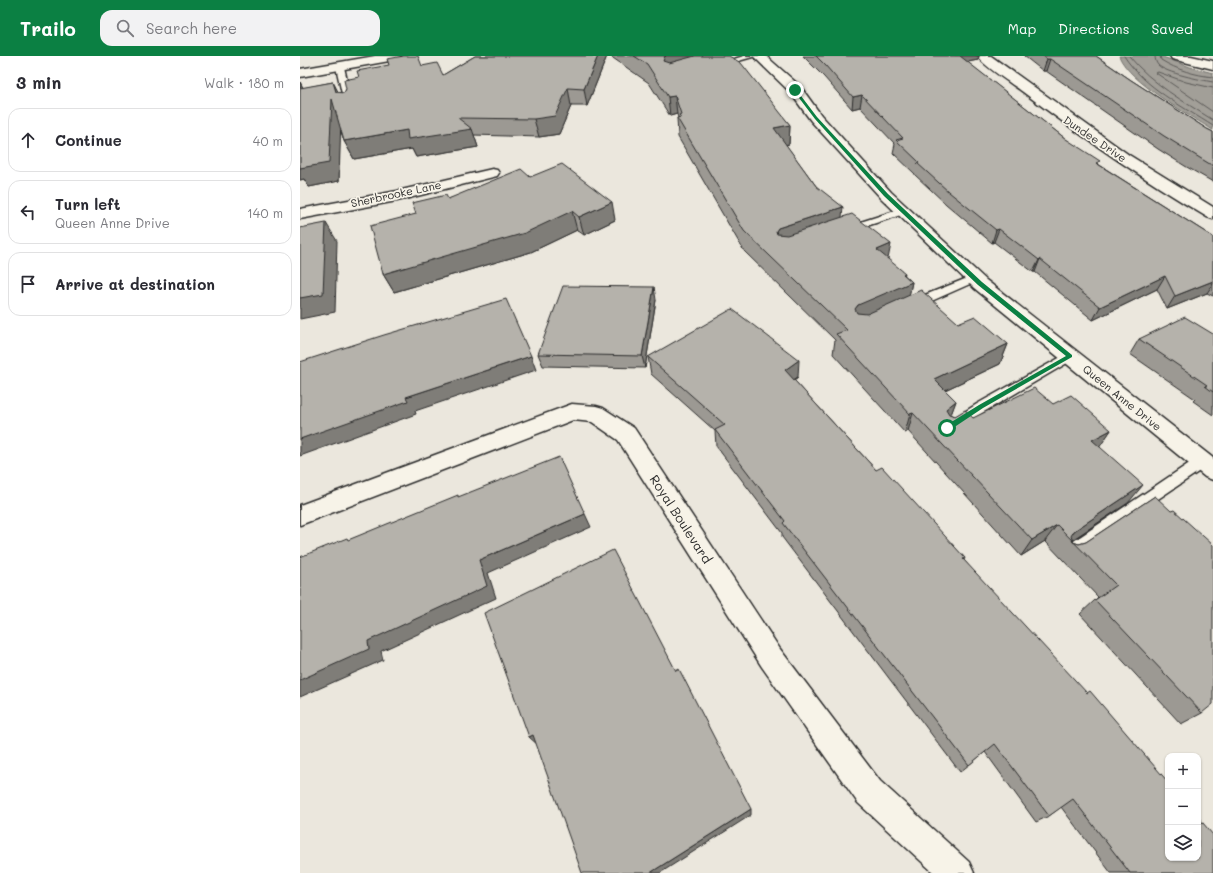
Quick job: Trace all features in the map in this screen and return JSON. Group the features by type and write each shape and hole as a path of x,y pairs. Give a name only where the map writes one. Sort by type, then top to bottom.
{"street":[{"path":"300,73 340,67 373,58 395,56"},
{"name":"Queen Anne Drive","path":"759,56 795,90 816,118 886,195 974,278 1208,467"},
{"name":"Dundee Drive","path":"983,56 1076,125 1170,190 1213,214"},
{"path":"1176,56 1213,65"},
{"name":"Sherbrooke Lane","path":"300,214 396,196 492,173"},
{"name":"Royal Boulevard","path":"300,515 572,412 596,414 626,434 770,658 869,792 958,873"}],"lane":[{"path":"717,65 752,56"},
{"path":"340,67 349,107"},
{"path":"839,232 904,211"},
{"path":"903,309 974,278"},
{"path":"947,428 1070,356"},
{"path":"1067,553 1208,467"}],"water":[{"path":"1119,56 1160,56 1190,67 1213,73 1213,130 1175,107 1147,87 1125,66"}],"building":[{"path":"404,56 418,56 422,66 437,63 443,75 475,56 598,56 584,89 568,88 555,116 534,119 458,118 472,129 408,139 407,130 344,141 332,99 329,163 300,168 300,88 333,82 336,92 344,93 346,89 344,80 359,77 357,71 389,65 387,59"},
{"path":"634,56 665,56 663,61 669,63 695,56 729,56 741,63 790,125 774,128 816,186 843,207 778,228 776,231 777,234 787,235 852,214 891,244 877,250 905,273 903,274 912,282 858,305 855,309 857,313 867,314 921,290 958,323 975,316 1008,344 934,379 956,401 946,409 949,414 955,416 965,410 973,418 1034,388 1053,404 1071,395 1111,430 1092,440 1143,485 1074,531 1071,536 1073,541 1057,525 1032,540 913,413 910,414 836,334 847,330 744,231 677,118 681,117 679,115 681,114 675,96 668,97 647,64"},
{"path":"816,56 960,56 1066,139 1100,161 1096,163 1213,237 1213,281 1175,296 1165,276 1100,307 1040,259 1039,260 999,229 996,230 949,192 917,163 919,162 896,140 903,138 862,95 853,97"},
{"path":"1043,56 1096,56 1213,132 1213,166 1164,136 1050,59"},
{"path":"562,164 612,202 579,217 572,211 525,233 383,274 370,226 416,214 412,203 446,195 448,199 521,169 530,177"},
{"path":"326,223 323,294 300,298 300,228"},
{"path":"563,286 654,287 642,356 538,354"},
{"path":"506,299 531,356 406,397 408,401 300,439 300,362 384,335"},
{"path":"732,309 799,360 785,370 876,470 882,467 965,558 963,559 1087,693 1090,691 1165,778 1165,861 1201,861 1201,821 1213,835 1213,873 1130,873 1073,799 1049,816 995,744 969,765 783,523 785,521 715,430 725,425 648,357"},
{"path":"1185,317 1213,334 1213,392 1205,386 1207,385 1139,339"},
{"path":"559,457 585,514 479,560 487,586 368,641 369,649 300,680 300,557 347,538 348,540 458,495 458,497"},
{"path":"1155,496 1171,511 1174,510 1213,545 1213,704 1202,713 1095,600 1116,585 1074,542 1079,544 1086,542"},
{"path":"613,550 676,671 679,669 751,809 650,873 582,873 533,735 529,737 484,613"}],"route":[{"path":"795,90 816,118 886,195 980,284 1070,356 947,428"}]}
